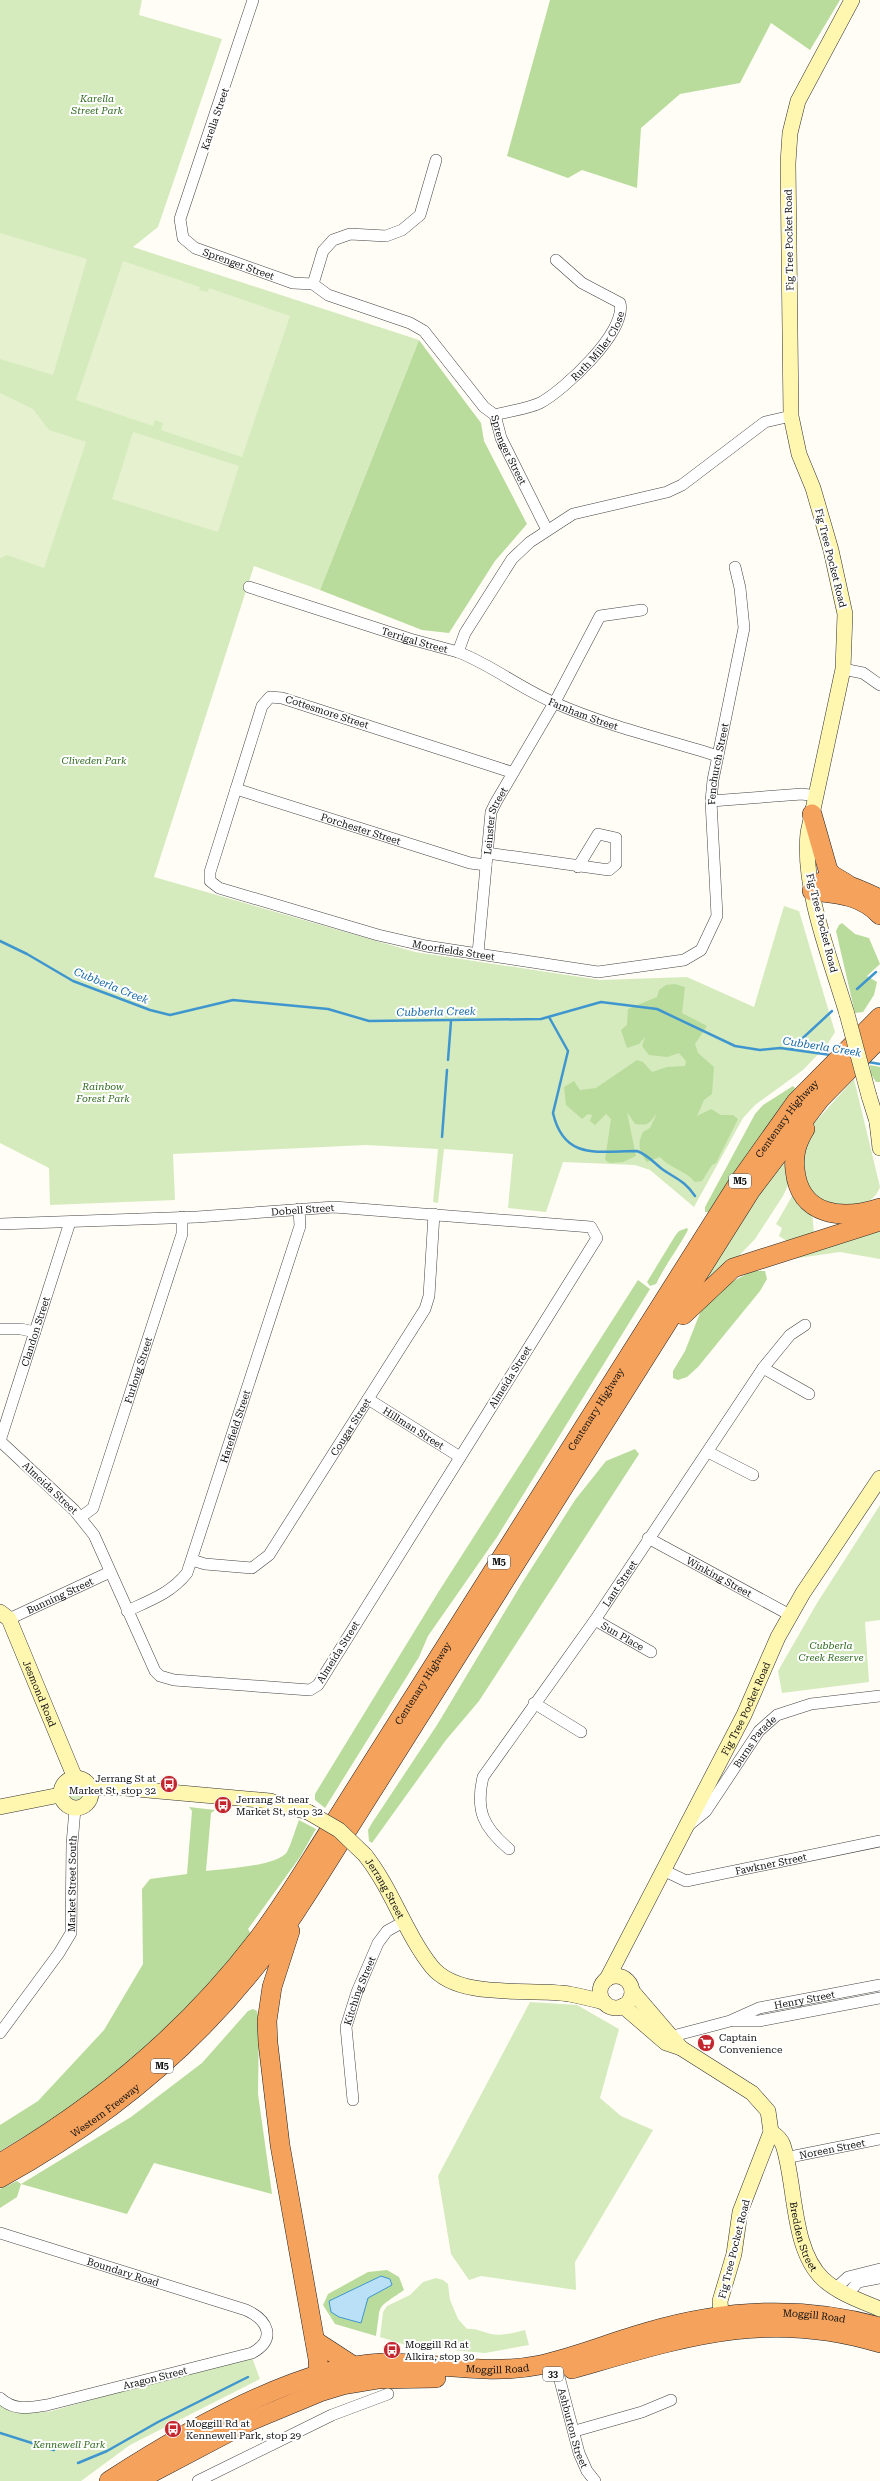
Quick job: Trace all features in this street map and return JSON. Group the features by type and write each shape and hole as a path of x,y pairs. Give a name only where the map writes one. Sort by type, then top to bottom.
{"highway":[{"path":"814,805 828,870 835,877 880,899"},
{"path":"857,889 824,882 818,883 812,891 853,897 869,906 880,915"},
{"name":"Centenary Highway","path":"338,1831 737,1185 796,1102 837,1069 854,1053 876,1028 874,1013 880,1006"},
{"name":"Centenary Highway","path":"285,1914 628,1386 751,1190 806,1116 837,1069"},
{"path":"806,1116 806,1128 796,1144 794,1160 796,1174 802,1194 815,1206 831,1213 847,1215 880,1208"},
{"path":"628,1386 684,1314 733,1268 876,1224"},
{"path":"285,1914 289,1938 272,1987 267,2021 268,2043 280,2145 314,2341 319,2384"},
{"name":"Western Freeway","path":"0,2162 53,2131 114,2088 144,2062 218,1989 285,1914"},
{"name":"Western Freeway","path":"0,2178 56,2146 88,2124 170,2059 232,1995 285,1914"},
{"name":"Moggill Road","path":"110,2481 148,2457 231,2412 286,2386 319,2384 343,2385 379,2379 420,2378 505,2381 558,2373 647,2348 754,2312 796,2312 834,2316 880,2327"},
{"name":"Moggill Road","path":"145,2479 319,2384 355,2366 389,2364 479,2369 525,2367 563,2359 677,2324 721,2323 757,2327 796,2327 835,2332 880,2343"},
{"path":"314,2341 355,2366"}],"main road":[{"name":"Fig Tree Pocket Road","path":"852,0 798,101 790,133 788,163 790,416 799,454 813,488 831,550 845,614 843,669 814,805 806,854 812,891 870,1096 878,1127 880,1148"},
{"name":"Fig Tree Pocket Road","path":"605,1981 625,1947 682,1831 744,1715 778,1637 790,1616 880,1478"},
{"name":"Jesmond Road","path":"5,1615 75,1778"},
{"path":"75,1778 84,1780 90,1788 90,1799 87,1804 75,1809 66,1805 60,1795 64,1783 75,1778"},
{"name":"Jerrang Street","path":"90,1788 125,1788 270,1801 308,1812 339,1830 365,1855 433,1967 451,1982 477,1988 568,1994 604,2002"},
{"path":"0,1807 60,1795"},
{"name":"Fig Tree Pocket Road","path":"625,1947 625,1968 630,1987 673,2042"},
{"path":"621,1976 630,1987 630,2000 623,2006 613,2007 604,2002 600,1993 605,1981 621,1976"},
{"name":"Jerrang Street","path":"568,1994 605,1981"},
{"name":"Fig Tree Pocket Road","path":"623,2006 673,2042 752,2093 768,2111 771,2132 740,2212 734,2254 720,2302 721,2323"},
{"name":"Bredden Street","path":"771,2132 783,2144 797,2222 809,2259 823,2279 842,2291 880,2309"}],"street":[{"name":"Karella Street","path":"183,238 180,219 253,0"},
{"path":"313,284 323,251 333,240 350,234 386,236 402,230 420,215 436,160"},
{"name":"Sprenger Street","path":"183,238 194,248 286,281 313,284 328,295 410,323 424,331 484,407 495,415 501,438 548,530"},
{"name":"Ruth Miller Close","path":"495,415 539,404 561,390 591,362 619,320 622,311 620,303 582,284 556,260"},
{"path":"548,530 573,514 667,492 682,485 765,422 790,416"},
{"name":"Terrigal Street","path":"249,587 410,639 458,652 465,633 512,559 548,530"},
{"name":"Fenchurch Street","path":"693,956 700,950 717,916 712,801 718,756 744,628 740,588 735,567"},
{"name":"Leinster Street","path":"478,953 492,812 511,772 554,703 600,616 642,610"},
{"name":"Farnham Street","path":"458,652 474,658 554,703 718,756"},
{"path":"843,669 862,673 880,685"},
{"name":"Cottesmore Street","path":"219,888 210,881 210,872 262,706 270,697 282,698 511,772"},
{"name":"Porchester Street","path":"236,789 463,860 486,865"},
{"path":"712,801 802,794 814,805"},
{"path":"487,853 578,867"},
{"name":"Moorfields Street","path":"219,888 378,935 426,946 598,972 684,960 693,956"},
{"name":"Dobell Street","path":"0,1224 182,1217 336,1207 591,1227 597,1238"},
{"name":"Harefield Street","path":"127,1611 158,1598 177,1585 187,1573 300,1226 299,1209"},
{"name":"Cougar Street","path":"192,1560 205,1564 252,1568 266,1558 425,1309 429,1296 434,1214"},
{"name":"Furlong Street","path":"81,1517 93,1508 119,1431 182,1234 182,1217"},
{"name":"Clandon Street","path":"0,1441 70,1222"},
{"name":"Almeida Street","path":"0,1441 81,1517 94,1536 145,1651 160,1676 174,1680 310,1690 318,1685 597,1238"},
{"name":"Lant Street","path":"509,1849 492,1835 480,1803 480,1790 483,1777 534,1703 595,1620 648,1538 708,1452 763,1368 790,1335 805,1326"},
{"path":"0,1329 21,1329 35,1332"},
{"path":"763,1368 809,1394"},
{"name":"Hillman Street","path":"368,1399 460,1457"},
{"path":"708,1452 753,1475"},
{"name":"Winking Street","path":"648,1538 790,1616"},
{"name":"Bunning Street","path":"5,1615 110,1572"},
{"name":"Sun Place","path":"595,1620 651,1652"},
{"name":"Burns Parade","path":"682,1831 706,1811 759,1731 777,1716 811,1704 880,1696"},
{"path":"534,1703 581,1732"},
{"name":"Market Street South","path":"0,2033 59,1953 71,1933 72,1844 75,1809"},
{"name":"Fawkner Street","path":"663,1870 686,1881 880,1842"},
{"name":"Kitching Street","path":"353,2100 346,2027 357,1992 378,1943 387,1931 405,1921"},
{"name":"Henry Street","path":"673,2042 760,2008 880,1985"},
{"name":"Henry Street","path":"730,2021 759,2021 880,1998"},
{"name":"Noreen Street","path":"785,2158 880,2139"},
{"name":"Boundary Road","path":"0,2234 246,2310"},
{"path":"842,2291 848,2277 880,2269"},
{"path":"842,2291 858,2282 880,2278"},
{"name":"Aragon Street","path":"0,2398 6,2403 19,2409 30,2408 252,2353 259,2349 264,2343 268,2331 264,2321 246,2310"},
{"name":"Ashburton Street","path":"558,2373 575,2431 579,2452 587,2471 595,2481"},
{"path":"202,2479 332,2415 388,2394"},
{"path":"575,2431 642,2412 671,2400"},
{"path":"202,2479 218,2481"}],"green space":[{"path":"0,0 142,0 139,15 222,39 158,227 133,247 419,340 320,590 254,566 154,877 415,952 600,980 687,977 754,1007 784,906 799,911 835,1032 827,1045 803,1070 755,1105 743,1118 694,1207 650,1170 635,1165 563,1162 546,1212 508,1208 513,1154 444,1149 438,1203 433,1202 438,1149 366,1145 173,1154 175,1200 50,1205 49,1168 0,1143"},
{"path":"550,0 840,0 810,50 771,23 740,83 680,94 641,128 637,188 582,170 568,178 507,156"},
{"path":"0,233 87,259 53,375 0,359"},
{"path":"123,261 200,287 199,290 208,292 209,288 290,316 242,457 161,430 163,423 155,420 153,426 76,400"},
{"path":"419,340 481,423 484,441 527,524 495,561 449,633 422,630 320,590"},
{"path":"0,393 33,409 49,430 86,442 44,568 7,555 0,558"},
{"path":"133,432 239,466 218,532 112,499"},
{"path":"842,923 855,934 869,938 880,964 867,976 877,982 874,995 863,1012 855,1013 836,931"},
{"path":"675,984 685,987 682,1013 707,1026 695,1044 698,1053 714,1067 712,1094 704,1100 697,1116 711,1109 721,1115 733,1115 738,1119 716,1163 712,1165 702,1181 695,1182 660,1157 647,1162 642,1155 640,1148 641,1136 643,1132 650,1128 657,1113 649,1123 640,1125 635,1124 627,1112 636,1156 623,1162 610,1163 605,1160 611,1119 606,1114 595,1125 590,1121 592,1115 588,1114 582,1119 566,1105 564,1087 574,1081 580,1090 596,1088 637,1060 643,1062 652,1072 667,1067 685,1066 686,1061 679,1053 667,1057 649,1055 642,1046 645,1037 639,1044 627,1048 621,1030 627,1025 628,1009 657,997 659,990 666,985"},
{"path":"870,1065 880,1067 880,1082 876,1082 871,1074"},
{"path":"854,1079 880,1187 876,1195 861,1205 851,1207 832,1206 815,1197 801,1176 809,1129"},
{"path":"793,1086 795,1088 712,1209 709,1212 705,1212 705,1207 755,1114 763,1105"},
{"path":"790,1146 790,1181 783,1196 755,1239 732,1263 699,1286"},
{"path":"795,1191 812,1211 814,1233 787,1241 779,1236 782,1228 776,1224"},
{"path":"687,1228 688,1230 656,1284 650,1286 647,1282 675,1236 679,1231"},
{"path":"863,1231 880,1232 880,1259 840,1252 784,1260"},
{"path":"752,1271 765,1271 767,1279 760,1291 698,1367 687,1377 678,1380 673,1378 673,1371 685,1351 702,1308 730,1283"},
{"path":"638,1280 650,1289 497,1537 428,1636 419,1657 325,1808 315,1800 315,1794 439,1591"},
{"path":"635,1449 639,1454 479,1701 446,1740 372,1843 369,1841 368,1830 372,1823 437,1725 522,1583 575,1500 606,1461"},
{"name":"Cubberla Creek Reserve","path":"880,1505 880,1620 865,1622 869,1682 782,1693 778,1671 817,1603"},
{"path":"74,1783 81,1786 84,1793 81,1800 74,1803 67,1800 64,1793 67,1786"},
{"path":"189,1807 215,1810 211,1813 206,1871 237,1868 273,1861 282,1857 287,1852 299,1820 316,1829 300,1857 248,1929 251,1934 195,2000 116,2074 55,2118 0,2151 0,2125 38,2101 104,2030 143,1964 142,1889 150,1879 187,1874 192,1811"},
{"path":"530,2002 577,2005 619,2029 600,2098 621,2116 653,2130 575,2262 576,2290 481,2276 469,2280 451,2254 438,2176"},
{"path":"253,2009 257,2011 259,2019 258,2094 272,2194 154,2163 127,2214 21,2184 131,2117 202,2063 248,2011"},
{"path":"17,2181 21,2184 17,2197 0,2208 0,2189"},
{"path":"387,2270 399,2277 404,2290 381,2308 376,2336 335,2324 323,2305 328,2294 368,2272"},
{"path":"436,2278 443,2280 448,2284 450,2300 458,2319 467,2329 500,2335 525,2330 529,2345 485,2353 409,2346 380,2337 383,2312 387,2306 410,2295 423,2282"},
{"name":"Kennewell Park","path":"251,2355 260,2379 130,2445 81,2481 0,2481 0,2400 20,2413 48,2412"}],"water":[{"path":"381,2276 390,2279 392,2285 368,2298 361,2323 339,2317 331,2312 329,2301"}],"waterway":[{"name":"Cubberla Creek","path":"0,941 27,954 73,981 150,1010 170,1015 233,1000 328,1009 369,1021 541,1019 601,1002 657,1009 735,1046 760,1050 780,1048 831,1055"},
{"path":"857,989 876,972"},
{"path":"791,1049 832,1011"},
{"path":"549,1017 568,1051 553,1113 558,1128 565,1139 574,1146 585,1150 597,1152 637,1151 683,1183 695,1196"},
{"path":"448,1060 451,1021"},
{"name":"Cubberla Creek","path":"868,1062 880,1064"},
{"path":"442,1137 447,1070"},
{"path":"78,2463 107,2451 158,2422 248,2377"},
{"path":"0,2433 54,2450"}],"place":[{"name":"Jerrang St at Market St, stop 32","path":"169,1784"},
{"name":"Jerrang St near Market St, stop 32","path":"223,1805"},
{"name":"Captain Convenience","path":"706,2043"},
{"name":"Moggill Rd at Alkira, stop 30","path":"392,2350"},
{"name":"Moggill Rd at Kennewell Park, stop 29","path":"173,2429"}],"park label":[{"name":"Karella Street Park","path":"97,104"},
{"name":"Cliveden Park","path":"94,760"},
{"name":"Rainbow Forest Park","path":"103,1092"}]}
